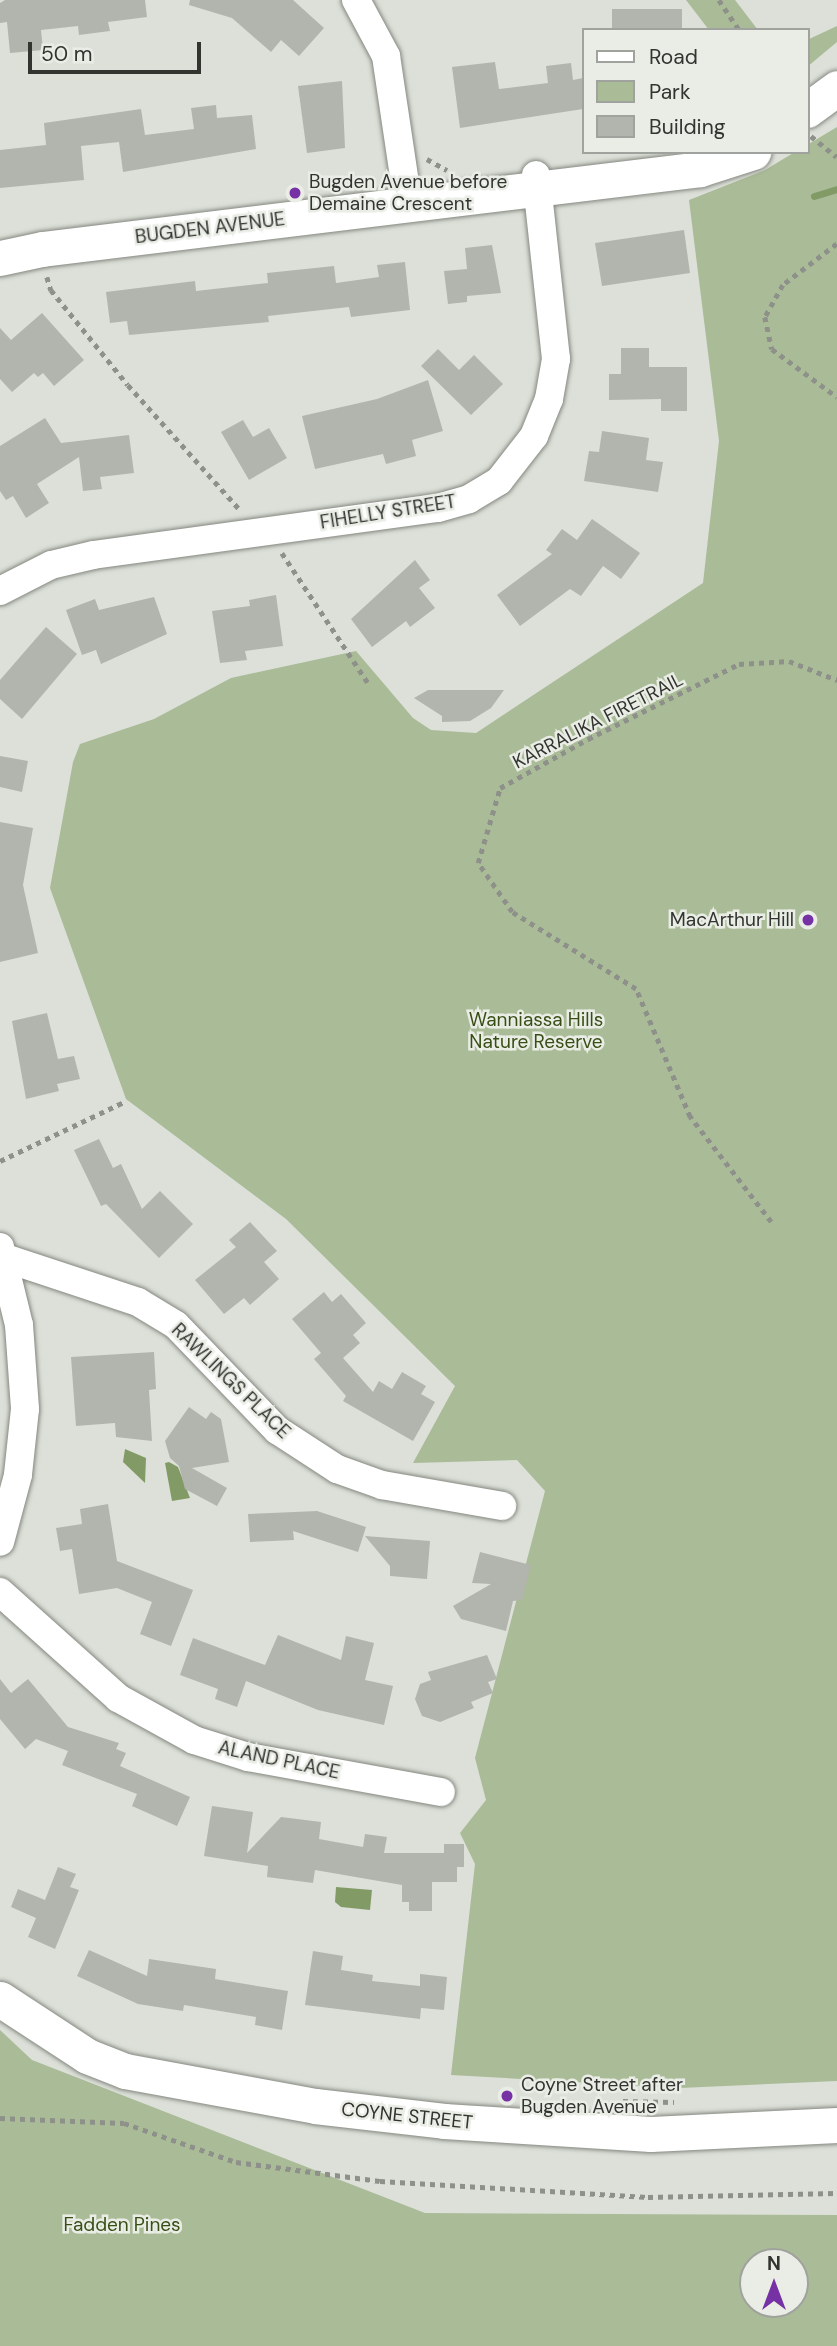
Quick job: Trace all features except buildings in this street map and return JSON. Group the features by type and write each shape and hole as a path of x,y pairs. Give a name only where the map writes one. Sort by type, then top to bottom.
{"street":[{"path":"356,0 386,56 408,197"},
{"path":"809,109 837,88"},
{"path":"809,127 837,107"},
{"name":"BUGDEN AVENUE","path":"4,251 108,234 537,182 738,154"},
{"name":"FIHELLY STREET","path":"0,591 51,565 93,555 438,508 470,499 499,481 534,436 549,399 556,359 537,182"},
{"path":"0,1542 18,1475 25,1409 19,1325 1,1252"},
{"name":"RAWLINGS PLACE","path":"1,1252 128,1298 176,1325 277,1430 337,1469 382,1485 502,1506"},
{"name":"ALAND PLACE","path":"0,1592 102,1686 194,1740 248,1757 441,1792"},
{"name":"COYNE STREET","path":"0,1999 64,2042 125,2071 315,2106 444,2121 650,2134 837,2124"}],"path":[{"path":"719,0 738,28"},
{"path":"809,130 837,157"},
{"path":"837,244 783,285 765,317 772,349 837,397"},
{"path":"74,319 245,516 234,519"},
{"path":"277,545 368,683"},
{"name":"KARRALIKA FIRETRAIL","path":"771,1222 690,1117 636,989 512,912 478,863 500,788 588,739 739,664 789,661 837,680"},
{"path":"0,1161 126,1101"},
{"path":"614,2101 682,2102"},
{"path":"0,2118 124,2123 236,2162 380,2181 648,2197 837,2193"}],"green space":[{"path":"686,0 735,0 756,28 707,28"},
{"path":"837,26 837,42 809,65 809,39"},
{"name":"Wanniassa Hills Nature Reserve","path":"837,127 837,2081 680,2088 451,2075 475,1864 460,1833 486,1800 475,1758 545,1491 517,1460 413,1463 455,1386 286,1219 126,1099 50,888 73,762 80,744 154,719 231,678 356,651 413,718 431,730 476,733 703,583 719,441 689,200 765,170 792,154 809,154 809,144"},
{"name":"Fadden Pines","path":"0,2030 32,2060 425,2213 837,2215 837,2346 0,2346"}],"shaded area":[{"path":"125,1449 146,1458 145,1483 123,1462"},
{"path":"169,1462 178,1467 190,1498 172,1501 165,1463"},
{"path":"336,1887 372,1890 370,1910 341,1907 335,1902"}],"waterway":[{"path":"814,196 837,189"}],"place":[{"name":"Bugden Avenue before Demaine Crescent","path":"295,193"},
{"name":"MacArthur Hill","path":"808,920"},
{"name":"Coyne Street after Bugden Avenue","path":"507,2096"}]}
